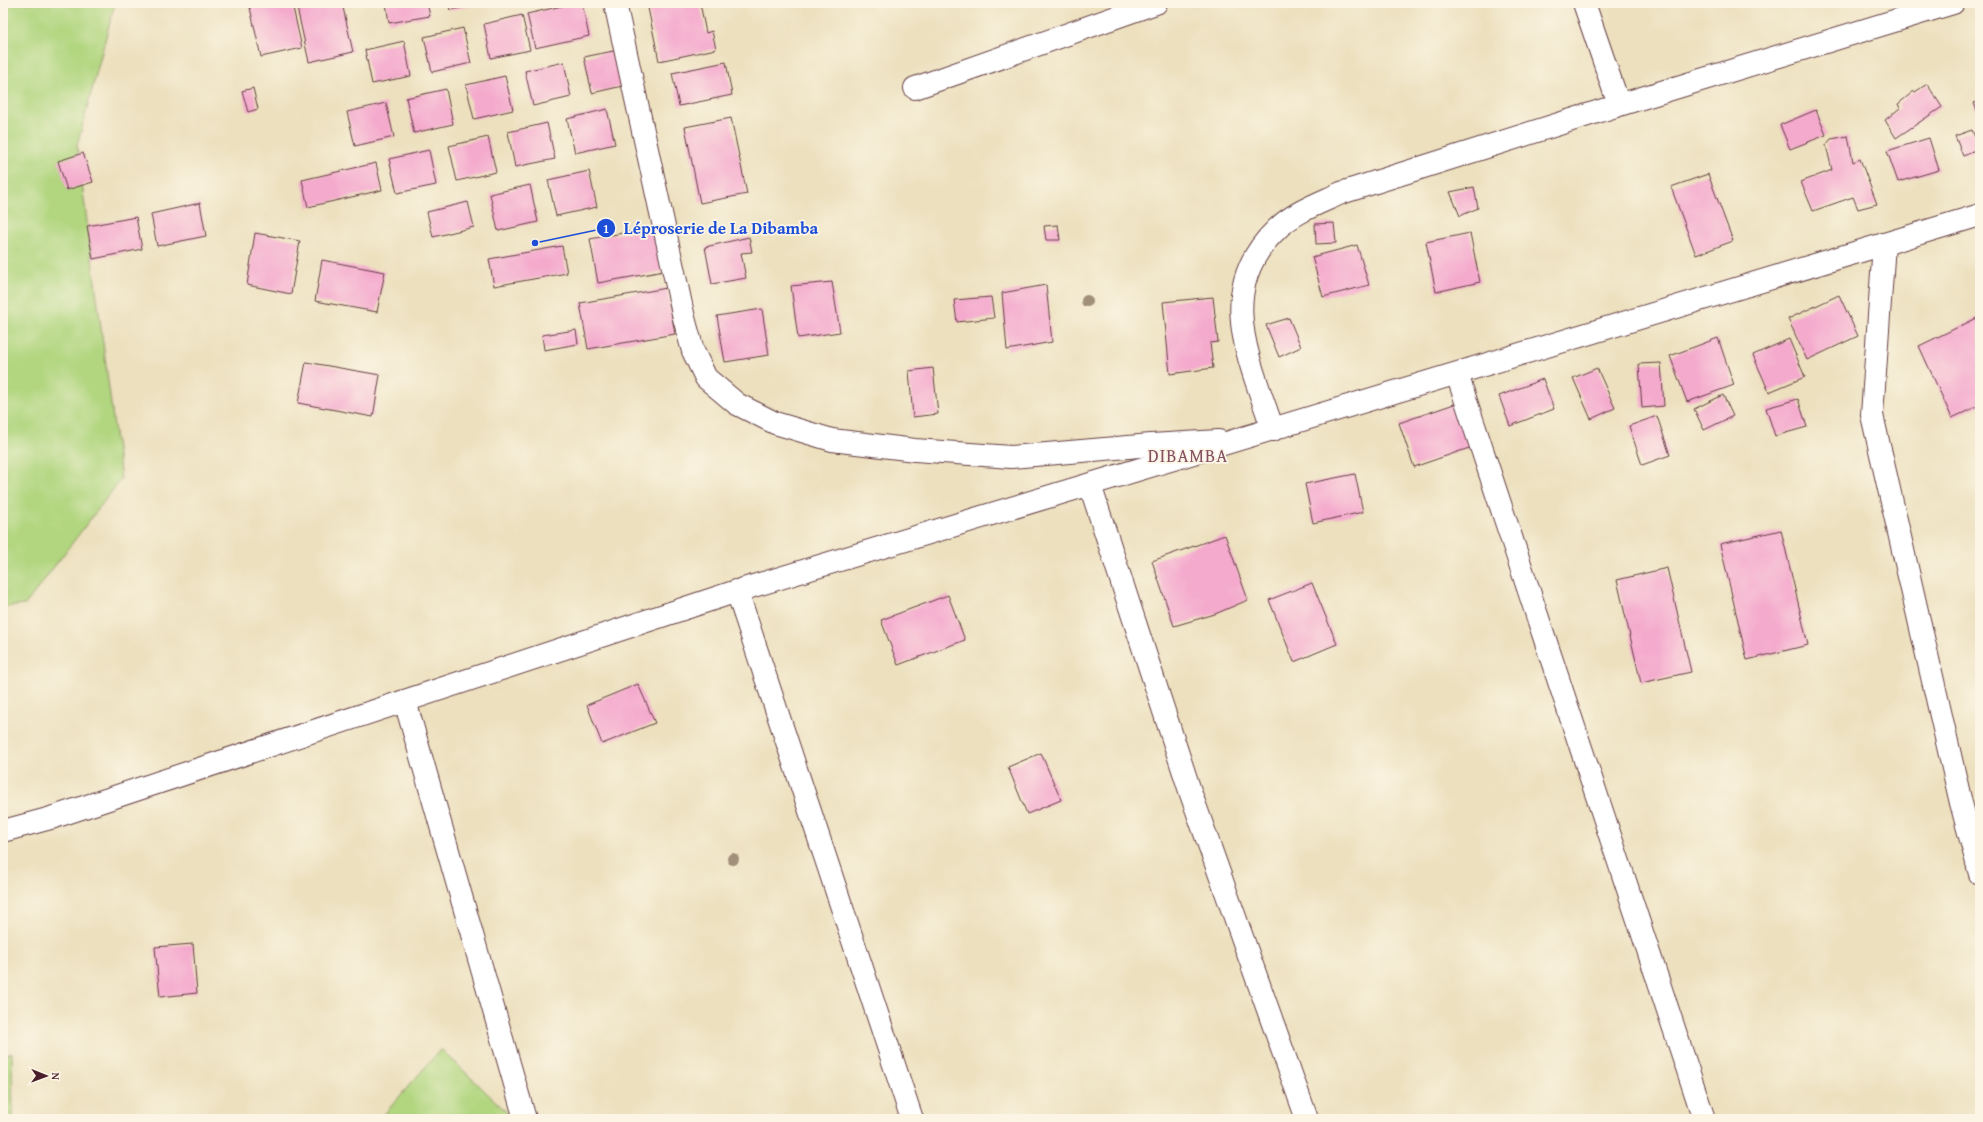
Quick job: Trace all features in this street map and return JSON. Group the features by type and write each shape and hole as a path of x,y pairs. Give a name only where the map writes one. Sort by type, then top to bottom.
{"street":[{"path":"615,3 684,318 694,351 706,378 737,404 774,423 832,440 916,450 1011,457 1151,445 1238,440"},
{"path":"915,88 1156,3"},
{"path":"1584,3 1619,105"},
{"path":"1273,430 1244,343 1240,307 1244,279 1258,251 1277,228 1304,210 1341,193 1619,105 1953,3"},
{"path":"3,831 51,818 737,591 1273,430 1980,214"},
{"path":"1884,244 1872,415 1962,803 1980,874"},
{"path":"1457,374 1704,1119"},
{"path":"1090,485 1191,794 1307,1119"},
{"path":"737,591 912,1119"},
{"path":"405,701 525,1119"}],"green space":[{"path":"3,3 115,3 77,146 121,479 25,605 3,607"},
{"path":"441,1049 514,1119 380,1119"},
{"path":"12,1053 13,1119 3,1119 3,1056"}],"building":[{"path":"249,3 292,3 302,48 261,57"},
{"path":"296,3 342,3 353,52 309,62"},
{"path":"386,3 427,3 430,16 389,23"},
{"path":"448,3 480,3 480,4 450,10"},
{"path":"575,3 582,3 589,36 535,48 527,14"},
{"path":"647,3 700,3 706,33 712,31 716,49 659,61"},
{"path":"522,15 530,50 491,58 484,24"},
{"path":"463,28 471,63 432,72 424,37"},
{"path":"404,41 411,76 372,84 365,50"},
{"path":"623,49 631,84 592,93 584,57"},
{"path":"564,62 571,97 533,106 525,71"},
{"path":"726,62 732,95 679,106 672,73"},
{"path":"505,76 513,110 474,119 466,85"},
{"path":"1927,84 1942,107 1896,138 1885,120 1900,108 1898,104 1914,91 1915,92"},
{"path":"253,88 258,109 248,112 242,91"},
{"path":"446,89 453,124 414,133 406,98"},
{"path":"1980,101 1980,118 1974,103"},
{"path":"386,103 394,137 355,146 347,112"},
{"path":"607,109 615,144 575,153 567,119"},
{"path":"1816,110 1826,135 1790,149 1780,125"},
{"path":"731,118 747,194 700,203 685,127"},
{"path":"547,123 555,159 515,167 508,132"},
{"path":"1972,130 1980,149 1963,156 1955,136"},
{"path":"1848,136 1853,162 1860,159 1877,204 1858,209 1853,197 1813,211 1801,182 1832,170 1826,145 1831,139"},
{"path":"488,137 496,172 457,181 449,146"},
{"path":"1929,138 1939,170 1898,182 1887,151"},
{"path":"429,150 436,185 397,193 389,159"},
{"path":"83,153 93,182 67,190 58,161"},
{"path":"376,163 382,190 308,207 302,180"},
{"path":"589,171 597,207 556,216 548,180"},
{"path":"1708,174 1733,241 1696,255 1671,187"},
{"path":"530,185 538,222 498,231 490,194"},
{"path":"1474,187 1478,208 1460,216 1450,192"},
{"path":"468,202 474,227 433,237 427,212"},
{"path":"200,203 206,236 157,246 151,214"},
{"path":"136,217 142,249 93,259 87,226"},
{"path":"1334,223 1336,243 1316,244 1315,224"},
{"path":"1058,225 1060,240 1046,240 1044,226"},
{"path":"656,227 664,271 598,283 590,239"},
{"path":"255,233 300,241 291,294 247,285"},
{"path":"1470,233 1480,282 1436,292 1426,242"},
{"path":"749,237 752,252 741,253 746,278 712,284 705,247"},
{"path":"1357,245 1369,285 1323,297 1312,257"},
{"path":"562,246 567,273 494,286 489,259"},
{"path":"322,260 385,272 377,312 315,301"},
{"path":"832,282 840,332 798,338 791,286"},
{"path":"1046,285 1052,342 1007,350 1002,293"},
{"path":"667,288 675,334 588,349 580,303"},
{"path":"1839,295 1858,336 1807,360 1788,319"},
{"path":"991,297 994,318 957,322 954,300"},
{"path":"1213,297 1218,342 1210,343 1213,368 1170,374 1163,302"},
{"path":"762,309 769,355 725,362 717,316"},
{"path":"1979,317 1980,405 1952,418 1919,346"},
{"path":"1289,318 1301,347 1279,357 1266,325"},
{"path":"576,330 578,344 544,350 542,335"},
{"path":"1718,338 1734,385 1687,402 1670,356"},
{"path":"1789,339 1805,377 1769,392 1753,355"},
{"path":"306,362 380,375 373,417 298,403"},
{"path":"1661,363 1664,406 1642,408 1639,364"},
{"path":"933,368 938,414 913,417 909,371"},
{"path":"1597,368 1615,408 1591,419 1573,378"},
{"path":"1543,379 1554,409 1510,426 1499,396"},
{"path":"1723,395 1733,416 1704,430 1694,409"},
{"path":"1798,399 1807,427 1775,436 1766,408"},
{"path":"1457,403 1472,447 1414,467 1399,423"},
{"path":"1657,416 1670,455 1642,465 1629,426"},
{"path":"1355,474 1363,512 1313,523 1305,484"},
{"path":"1781,530 1808,645 1747,660 1720,544"},
{"path":"1225,535 1248,600 1215,614 1174,626 1152,561"},
{"path":"1667,568 1691,672 1641,683 1617,580"},
{"path":"1312,583 1337,644 1294,662 1269,600"},
{"path":"948,595 965,640 898,665 881,620"},
{"path":"638,684 655,723 602,744 587,705"},
{"path":"1041,753 1061,800 1027,814 1008,767"},
{"path":"193,944 197,993 160,997 155,947"}],"place":[{"name":"Léproserie de La Dibamba","path":"535,243"}],"district":[{"name":"DIBAMBA","path":"1188,455"}]}
